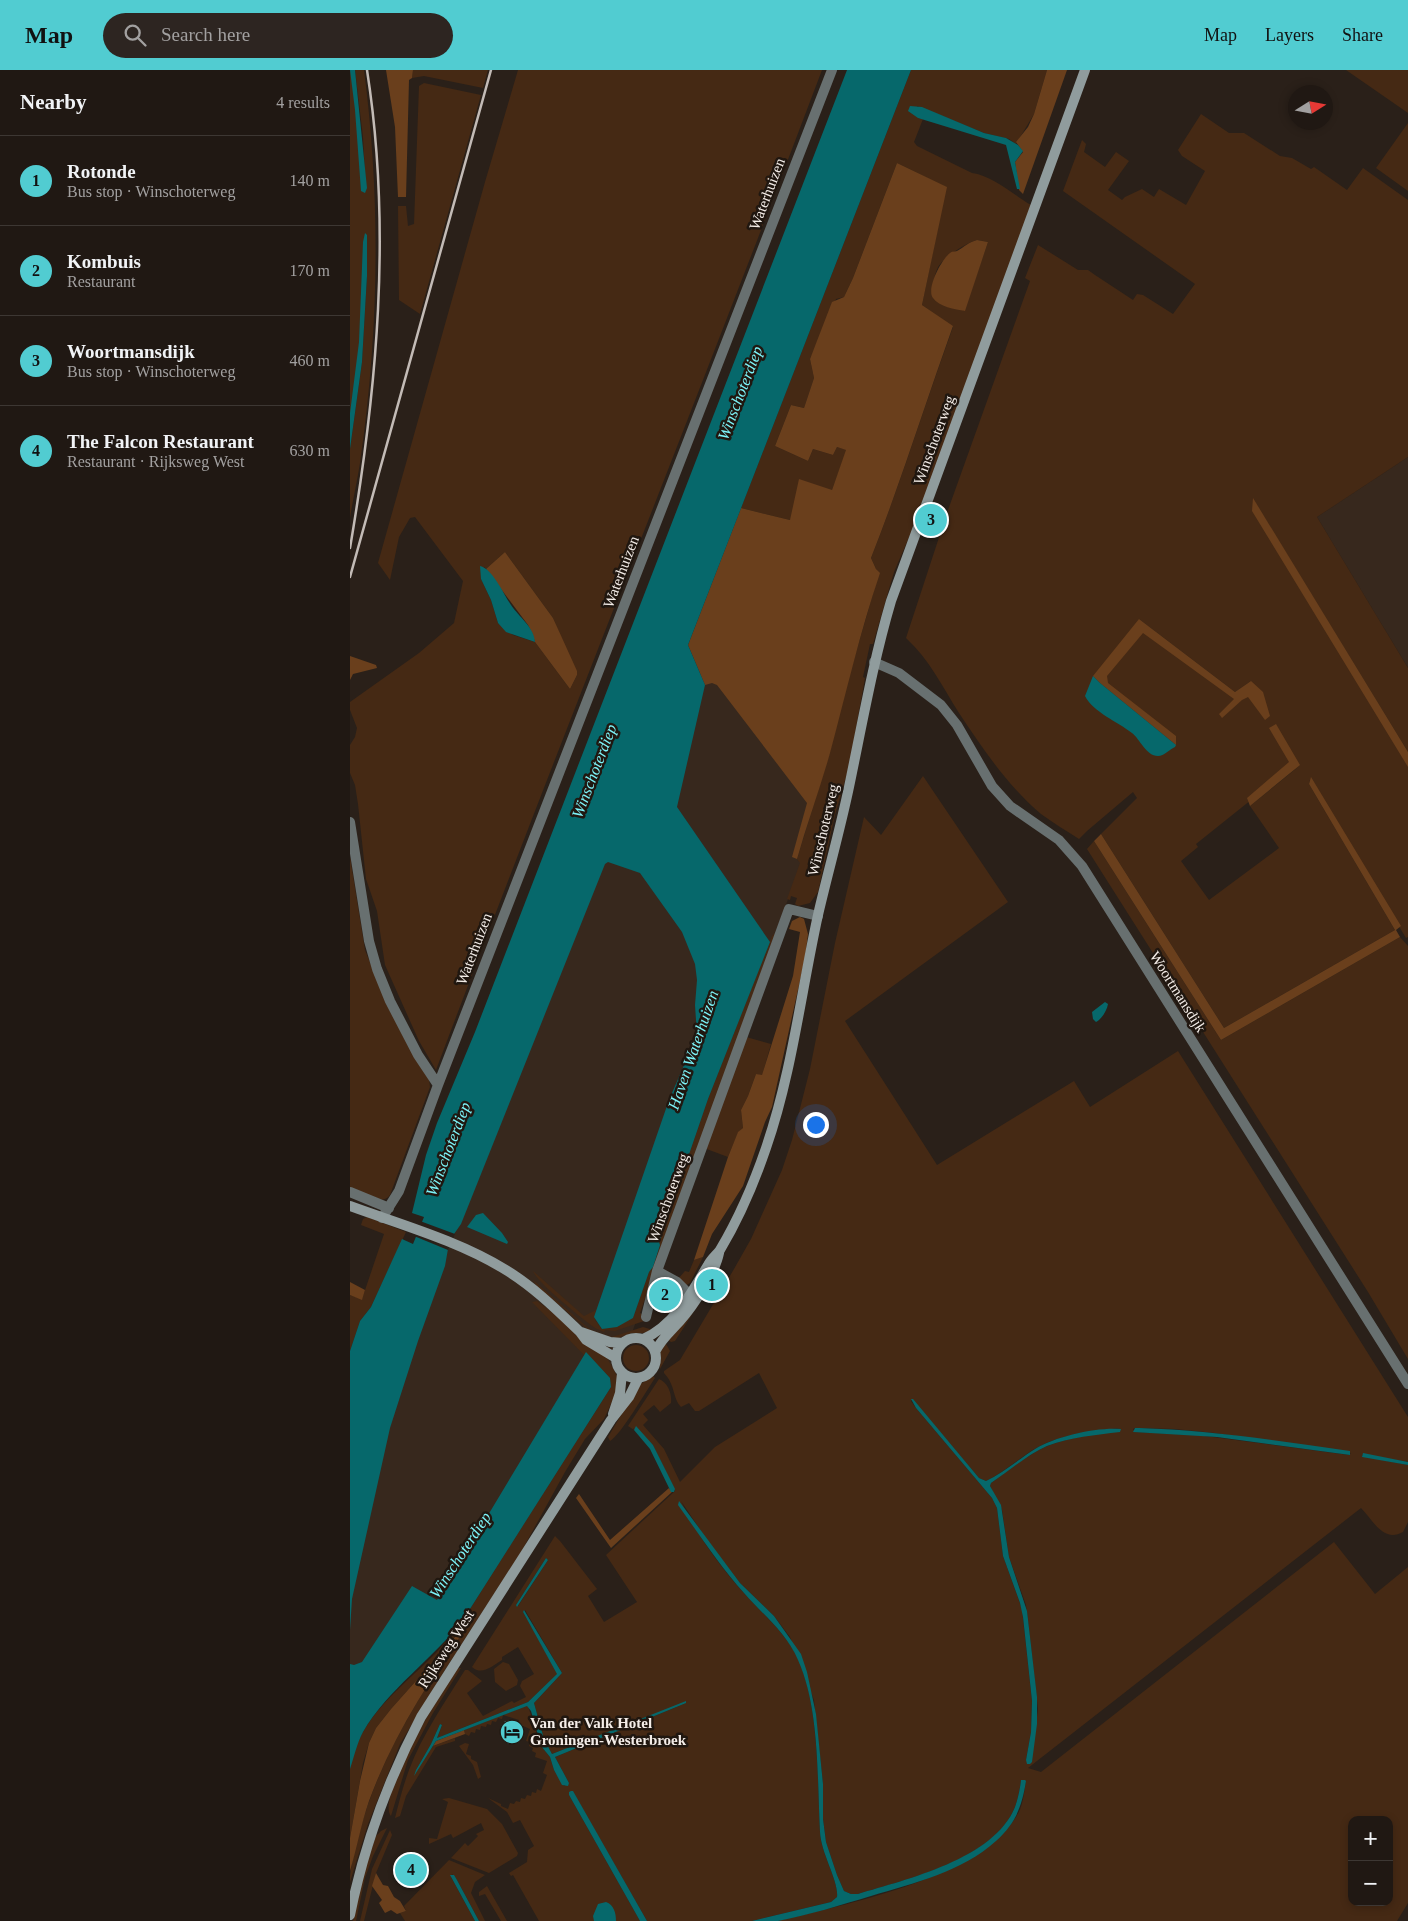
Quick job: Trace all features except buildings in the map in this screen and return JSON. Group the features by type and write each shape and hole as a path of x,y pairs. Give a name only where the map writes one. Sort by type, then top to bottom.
{"main road":[{"name":"Winschoterweg","path":"655,1352 664,1338 682,1319 716,1264 719,1252 752,1185 766,1148 781,1100 818,916 848,790 874,662 891,601 1085,70"},
{"path":"350,1206 417,1230 487,1260 515,1276 535,1291 580,1332 586,1340 616,1358"},
{"name":"Winschoterweg","path":"644,1339 657,1331 675,1314 690,1295 710,1261 719,1252"},
{"path":"580,1332 610,1342 623,1343"},
{"path":"633,1338 644,1339 655,1352 656,1359 653,1370 646,1376 638,1379 628,1377 617,1366 618,1348 633,1338"},
{"name":"Rijksweg West","path":"611,1420 620,1393 622,1373"},
{"name":"Rijksweg West","path":"350,1915 373,1825 407,1744 444,1680 611,1420 629,1398 638,1379"}],"street":[{"name":"Waterhuizen","path":"382,1218 399,1191 438,1085 832,70"},
{"name":"Woortmansdijk","path":"874,662 899,673 941,705 957,725 992,786 1010,806 1058,840 1082,866 1408,1384"},
{"path":"350,822 369,941 378,974 418,1055 438,1085"},
{"name":"Winschoterweg","path":"646,1317 657,1271 789,909 818,916"},
{"path":"350,1192 389,1208"},
{"path":"657,1271 676,1282 690,1295"}],"shaded area":[{"path":"350,70 352,70 366,192 363,137 355,70 364,70 373,168 376,266 371,365 366,414 360,463 350,518 350,449 362,362 367,276 367,234 360,356 350,434"},
{"path":"386,70 413,70 412,78 409,80 406,197 398,197 395,127"},
{"path":"413,70 488,70 483,88 424,76 412,78"},
{"path":"518,70 822,70 436,1070 419,1041 385,965 377,911 366,879 358,804 355,785 350,773 350,745 355,737 357,728 350,710 350,702 419,653 454,623 463,581 415,517 410,518 399,537 390,580 378,563","holes":["505,552 553,618 577,675 570,689 535,642 513,635 498,623 491,600 481,579 484,567 486,569"]},
{"path":"911,70 1047,70 1034,114 1016,144 1009,139 984,133 917,106 918,118 923,119 914,142 917,146 972,173 995,181 1031,205 923,505 894,572 873,644 870,644 849,767 835,815 818,892 810,903 798,906 795,904 797,898 791,896 790,900 787,899 800,863 797,859 829,755 848,680 879,573 871,558 893,501 953,327 922,305 946,187 897,163 853,278 844,297 836,299 810,359 814,378 804,408 791,405 775,446 808,461 813,449 833,455 837,447 847,450 832,490 790,520 741,508","holes":["977,240 988,242 964,311 932,286 936,272 941,263 961,247"]},
{"path":"1047,70 1067,70 1023,194 1019,190 1015,162 1023,152 1016,142 1028,127 1034,114"},
{"path":"1346,70 1408,70 1408,113"},
{"path":"424,83 481,95 420,314 399,300 398,206 406,206 408,226 414,224 419,86"},
{"path":"1201,114 1229,133 1244,133 1280,156 1292,158 1311,169 1314,167 1347,190 1363,168 1408,200 1408,457 1317,517 1408,668 1408,752 1253,499 1408,761 1408,937 1406,938 1310,780 1309,784 1395,930 1224,1028 1101,834 1137,798 1133,792 1079,839 1050,821 1017,791 996,766 928,664 906,638 948,510 1030,281 1025,278 1038,245 1078,270 1088,270 1133,300 1137,294 1143,295 1173,314 1195,284 1063,191 1082,140 1086,144 1084,152 1105,167 1116,152 1129,161 1108,190 1122,200 1142,189 1154,197 1159,189 1186,205 1205,171 1182,156 1178,150","holes":["1139,619 1235,692 1251,681 1237,697 1142,626","1298,767 1250,806 1279,848 1209,900 1181,861 1198,847 1196,844 1251,800"]},
{"path":"1408,123 1408,191 1376,168"},
{"path":"897,163 947,187 922,305 953,326 903,472 871,558 880,573 826,766 797,859 792,857 807,803 717,685 712,683 705,685 688,645 741,508 790,520 799,479 832,490 846,450 837,447 833,455 813,449 808,461 775,446 791,405 804,408 814,378 810,359 832,302 844,297 853,278"},
{"path":"977,240 988,242 965,311 939,304 931,294 931,288 939,268 951,252 957,251"},
{"path":"1408,457 1408,668 1317,517"},
{"path":"1253,498 1408,752 1408,767 1252,511"},
{"path":"505,552 553,618 577,671 570,689 535,642 528,625 486,569"},
{"path":"1139,619 1235,692 1251,681 1263,692 1270,716 1265,720 1248,697 1222,718 1219,714 1234,699 1143,633 1107,676 1108,683 1176,736 1176,745 1093,676"},
{"path":"350,656 376,665 377,668 353,674 350,680"},
{"path":"706,668 818,810 803,860 716,1088 632,1333 621,1338 613,1347 611,1362 617,1375 498,1575 350,1713 350,1524 545,953"},
{"path":"1276,724 1300,765 1250,806 1247,798 1289,762 1269,728"},
{"path":"923,776 1008,902 845,1021 937,1165 1074,1081 1090,1107 1178,1051 1408,1417 1408,1462 1363,1454 1362,1456 1408,1465 1408,1522 1403,1532 1390,1535 1384,1532 1374,1524 1361,1508 1028,1768 1041,1772 1334,1542 1375,1594 1408,1567 1408,1903 1397,1921 777,1921 837,1907 907,1886 972,1857 998,1838 1016,1817 1022,1804 1026,1781 1021,1780 1015,1807 1004,1825 989,1841 947,1865 900,1882 858,1894 844,1891 826,1842 823,1819 823,1784 814,1700 802,1668 813,1713 816,1738 821,1840 835,1883 837,1897 831,1902 752,1921 647,1921 573,1792 569,1795 640,1921 539,1921 513,1875 511,1876 509,1873 527,1862 528,1850 534,1846 520,1820 513,1823 507,1812 488,1798 508,1809 510,1803 520,1802 521,1798 525,1799 527,1795 531,1796 532,1792 536,1793 537,1789 541,1791 547,1775 543,1773 547,1761 535,1757 536,1753 529,1746 530,1742 526,1741 530,1729 518,1724 519,1720 503,1715 502,1719 498,1718 496,1722 492,1721 491,1725 487,1724 486,1727 481,1726 480,1730 476,1729 475,1733 471,1732 469,1736 465,1734 464,1730 525,1706 528,1706 541,1746 550,1757 554,1770 564,1786 569,1783 555,1757 686,1703 552,1754 544,1739 534,1703 562,1673 525,1610 523,1612 558,1674 528,1702 437,1738 442,1725 440,1724 416,1770 433,1746 455,1738 455,1741 436,1747 406,1796 400,1816 395,1818 405,1782 420,1744 465,1670 468,1670 482,1681 467,1693 483,1716 512,1701 514,1703 526,1697 520,1686 522,1681 534,1674 518,1647 487,1669 480,1671 472,1667 555,1536 597,1589 588,1596 604,1622 637,1602 606,1555 675,1491 653,1445 628,1426 659,1379 669,1389 671,1403 660,1412 654,1405 643,1414 648,1420 643,1425 664,1449 680,1482 715,1447 777,1408 759,1373 699,1411 695,1411 689,1403 681,1407 664,1371 680,1360 734,1269 751,1239 782,1170 792,1140 810,1069 835,943 864,817 881,835","holes":["912,1399 979,1478 986,1481 1031,1451 1057,1439 1099,1430 1120,1428 1073,1438 1045,1447 1017,1464 991,1483 990,1486 1002,1510 1009,1557 1026,1605 1038,1709 1031,1763 1026,1760 1031,1732 1032,1701 1022,1609 1003,1556 997,1508 992,1498 916,1408 911,1401","1133,1429 1215,1433 1351,1453 1349,1455 1197,1435 1135,1432","681,1501 707,1540 740,1583 774,1616 790,1637 802,1668 793,1649 782,1633 725,1571 694,1526","546,1558 548,1560 518,1606 516,1605"]},
{"path":"1311,777 1401,926 1396,930 1400,937 1221,1040 1094,841 1101,834 1224,1028 1395,930 1309,784"},
{"path":"1094,841 1221,1040 1400,937 1408,946 1408,1359 1368,1292 1087,849"},
{"path":"350,857 365,950 382,992 408,1046 429,1079 430,1087 390,1195 382,1200 371,1198 350,1188"},
{"path":"800,917 804,919 808,934 805,958 772,1107 743,1186 712,1234 703,1257 694,1260 728,1157 738,1132 743,1128 741,1110 756,1074 762,1075 793,976 800,932 789,929 792,921"},
{"path":"775,933 640,1313 645,1316 644,1321 615,1331 605,1330 604,1332 595,1328 561,1301 536,1277 533,1271 584,1316 596,1310 595,1320 602,1329 633,1318 649,1272 653,1267 660,1245 659,1242 708,1099 772,936"},
{"path":"746,1037 771,1044 762,1076 756,1074 741,1110 743,1128 738,1133 728,1157 704,1148"},
{"path":"367,1217 406,1232 371,1307 360,1321 350,1351 350,1295 362,1299 384,1234 361,1225 363,1219"},
{"path":"703,1257 690,1283 685,1286 678,1279 685,1271 689,1272 694,1260"},
{"path":"533,1280 596,1333 590,1331 537,1286"},
{"path":"350,1282 365,1290 362,1300 350,1295"},
{"path":"537,1301 556,1315 582,1341 606,1356 618,1378 619,1387 604,1419 585,1439 521,1552 400,1744 368,1824 350,1882 353,1858 367,1806 390,1752 433,1676 466,1628 464,1627 376,1728 363,1763 350,1838 350,1768 362,1734 383,1704 436,1653 463,1620 611,1387 610,1378 586,1353 584,1355 532,1302"},
{"path":"695,1310 675,1341 671,1342 667,1339 686,1322"},
{"path":"643,1327 653,1330 643,1333 632,1333 615,1339 602,1335 612,1337"},
{"path":"665,1342 670,1351 660,1369 660,1353"},
{"path":"636,1345 645,1349 649,1358 645,1367 636,1371 627,1367 623,1358 627,1349"},
{"path":"653,1376 655,1378 633,1412 610,1441 608,1437 639,1385"},
{"path":"669,1488 672,1492 611,1548 576,1498 579,1494 610,1540"},
{"path":"464,1627 466,1628 412,1711 378,1778 369,1801 350,1871 350,1838 360,1781 369,1743 376,1728"},
{"path":"503,1662 509,1664 518,1680 517,1685 506,1691 495,1682 494,1669"},
{"path":"461,1668 433,1713 408,1760 391,1816 389,1805 401,1767 438,1698 456,1669"},
{"path":"464,1730 465,1734 433,1746 436,1741"},
{"path":"465,1743 469,1744 466,1754 477,1762 481,1777 478,1779 473,1765 459,1746"},
{"path":"449,1798 487,1809 502,1824 518,1853 517,1856 489,1873 451,1858 465,1843 468,1846 478,1836 476,1834 484,1830 481,1823 453,1838 451,1834 429,1844 429,1838 437,1839 448,1802 442,1799"},
{"path":"387,1828 373,1856 365,1878 356,1921 353,1921 365,1867 376,1836"},
{"path":"390,1830 392,1835 376,1873 364,1921 360,1921 372,1869"},
{"path":"449,1860 485,1875 475,1882 471,1893 485,1921 479,1921 452,1874 451,1877 475,1921 405,1921 400,1913 406,1911 404,1906"},
{"path":"376,1873 383,1885 388,1886 394,1897 400,1901 406,1911 397,1914 391,1910 385,1913 379,1903 382,1900 372,1886"},
{"path":"487,1886 507,1921 501,1921 485,1894 479,1896 479,1892"}],"water":[{"path":"350,70 355,70 367,188 365,193 361,191"},
{"path":"847,70 911,70 688,645 705,685 677,807 770,942 708,1099 659,1242 660,1245 653,1267 649,1272 633,1318 617,1327 602,1329 594,1317 669,1100 697,1035 695,1005 697,980 695,964 682,932 640,873 608,862 605,864 461,1224 454,1234 448,1249 445,1266 390,1428 352,1599 350,1630 350,1351 360,1321 371,1307 402,1239 413,1244 424,1217 412,1213 426,1155 437,1123 475,1032"},
{"path":"910,106 922,107 984,133 1006,138 1018,145 1023,151 1015,162 1020,189 1017,189 1006,145 918,118 908,111"},
{"path":"365,233 367,235 367,276 362,362 350,449 350,413 359,342 363,242"},
{"path":"480,566 485,568 494,577 511,605 529,627 535,642 506,632 498,623 491,600 481,579"},
{"path":"1093,676 1176,745 1175,747 1162,755 1154,755 1132,733 1094,707 1085,696"},
{"path":"1105,1002 1108,1004 1107,1009 1096,1022 1093,1019 1092,1012"},
{"path":"483,1213 502,1233 508,1242 507,1244 467,1227 476,1215"},
{"path":"586,1352 610,1378 611,1387 463,1620 438,1648 397,1688 373,1717 357,1745 350,1769 350,1664 354,1665 362,1662 412,1586 437,1600"},
{"path":"911,1399 913,1399 979,1478 986,1481 1035,1449 1054,1440 1100,1429 1121,1429 1120,1432 1074,1438 1047,1446 1018,1463 991,1483 990,1486 1001,1505 1009,1557 1027,1611 1037,1697 1037,1724 1032,1762 1030,1764 1027,1764 1026,1760 1031,1732 1032,1701 1023,1617 1020,1603 1003,1556 997,1508 992,1498 916,1408"},
{"path":"636,1426 653,1445 675,1489 674,1492 671,1492 650,1449 634,1430"},
{"path":"1135,1428 1192,1431 1350,1451 1350,1455 1217,1437 1133,1432"},
{"path":"1363,1453 1408,1462 1408,1465 1362,1457"},
{"path":"679,1501 740,1583 774,1616 801,1654 816,1714 823,1784 823,1819 826,1842 844,1891 858,1894 924,1874 969,1853 988,1840 1004,1825 1015,1807 1021,1780 1025,1780 1017,1814 1009,1828 996,1841 983,1852 953,1869 920,1881 801,1916 778,1921 752,1921 831,1902 837,1897 835,1883 821,1840 814,1722 805,1679 793,1650 774,1624 726,1572 678,1505"},
{"path":"546,1558 548,1560 517,1607 516,1605"},
{"path":"524,1610 562,1673 534,1703 544,1739 552,1754 686,1701 686,1703 555,1757 569,1783 568,1786 562,1785 550,1757 541,1746 531,1711 527,1706 436,1741 414,1776 440,1724 442,1725 437,1738 528,1702 557,1674 523,1612"},
{"path":"573,1791 647,1921 640,1921 569,1795"},
{"path":"450,1875 454,1875 479,1921 475,1921"},
{"path":"606,1902 614,1910 616,1921 594,1921 593,1916 598,1904"}],"pier":[{"path":"420,1221 455,1234 448,1250 414,1236"}],"railway":[{"path":"350,548 368,429 378,309 379,190 375,130 367,70"},
{"path":"350,577 491,70"}],"place":[{"name":"Woortmansdijk","path":"931,520"},
{"name":"Rotonde","path":"712,1285"},
{"name":"Kombuis","path":"665,1295"},
{"name":"Van der Valk Hotel Groningen-Westerbroek","path":"512,1732"},
{"name":"The Falcon Restaurant","path":"411,1870"}],"water label":[{"name":"Winschoterdiep","path":"740,393"},
{"name":"Winschoterdiep","path":"594,771"},
{"name":"Haven Waterhuizen","path":"693,1050"},
{"name":"Winschoterdiep","path":"448,1149"},
{"name":"Winschoterdiep","path":"460,1555"}]}
